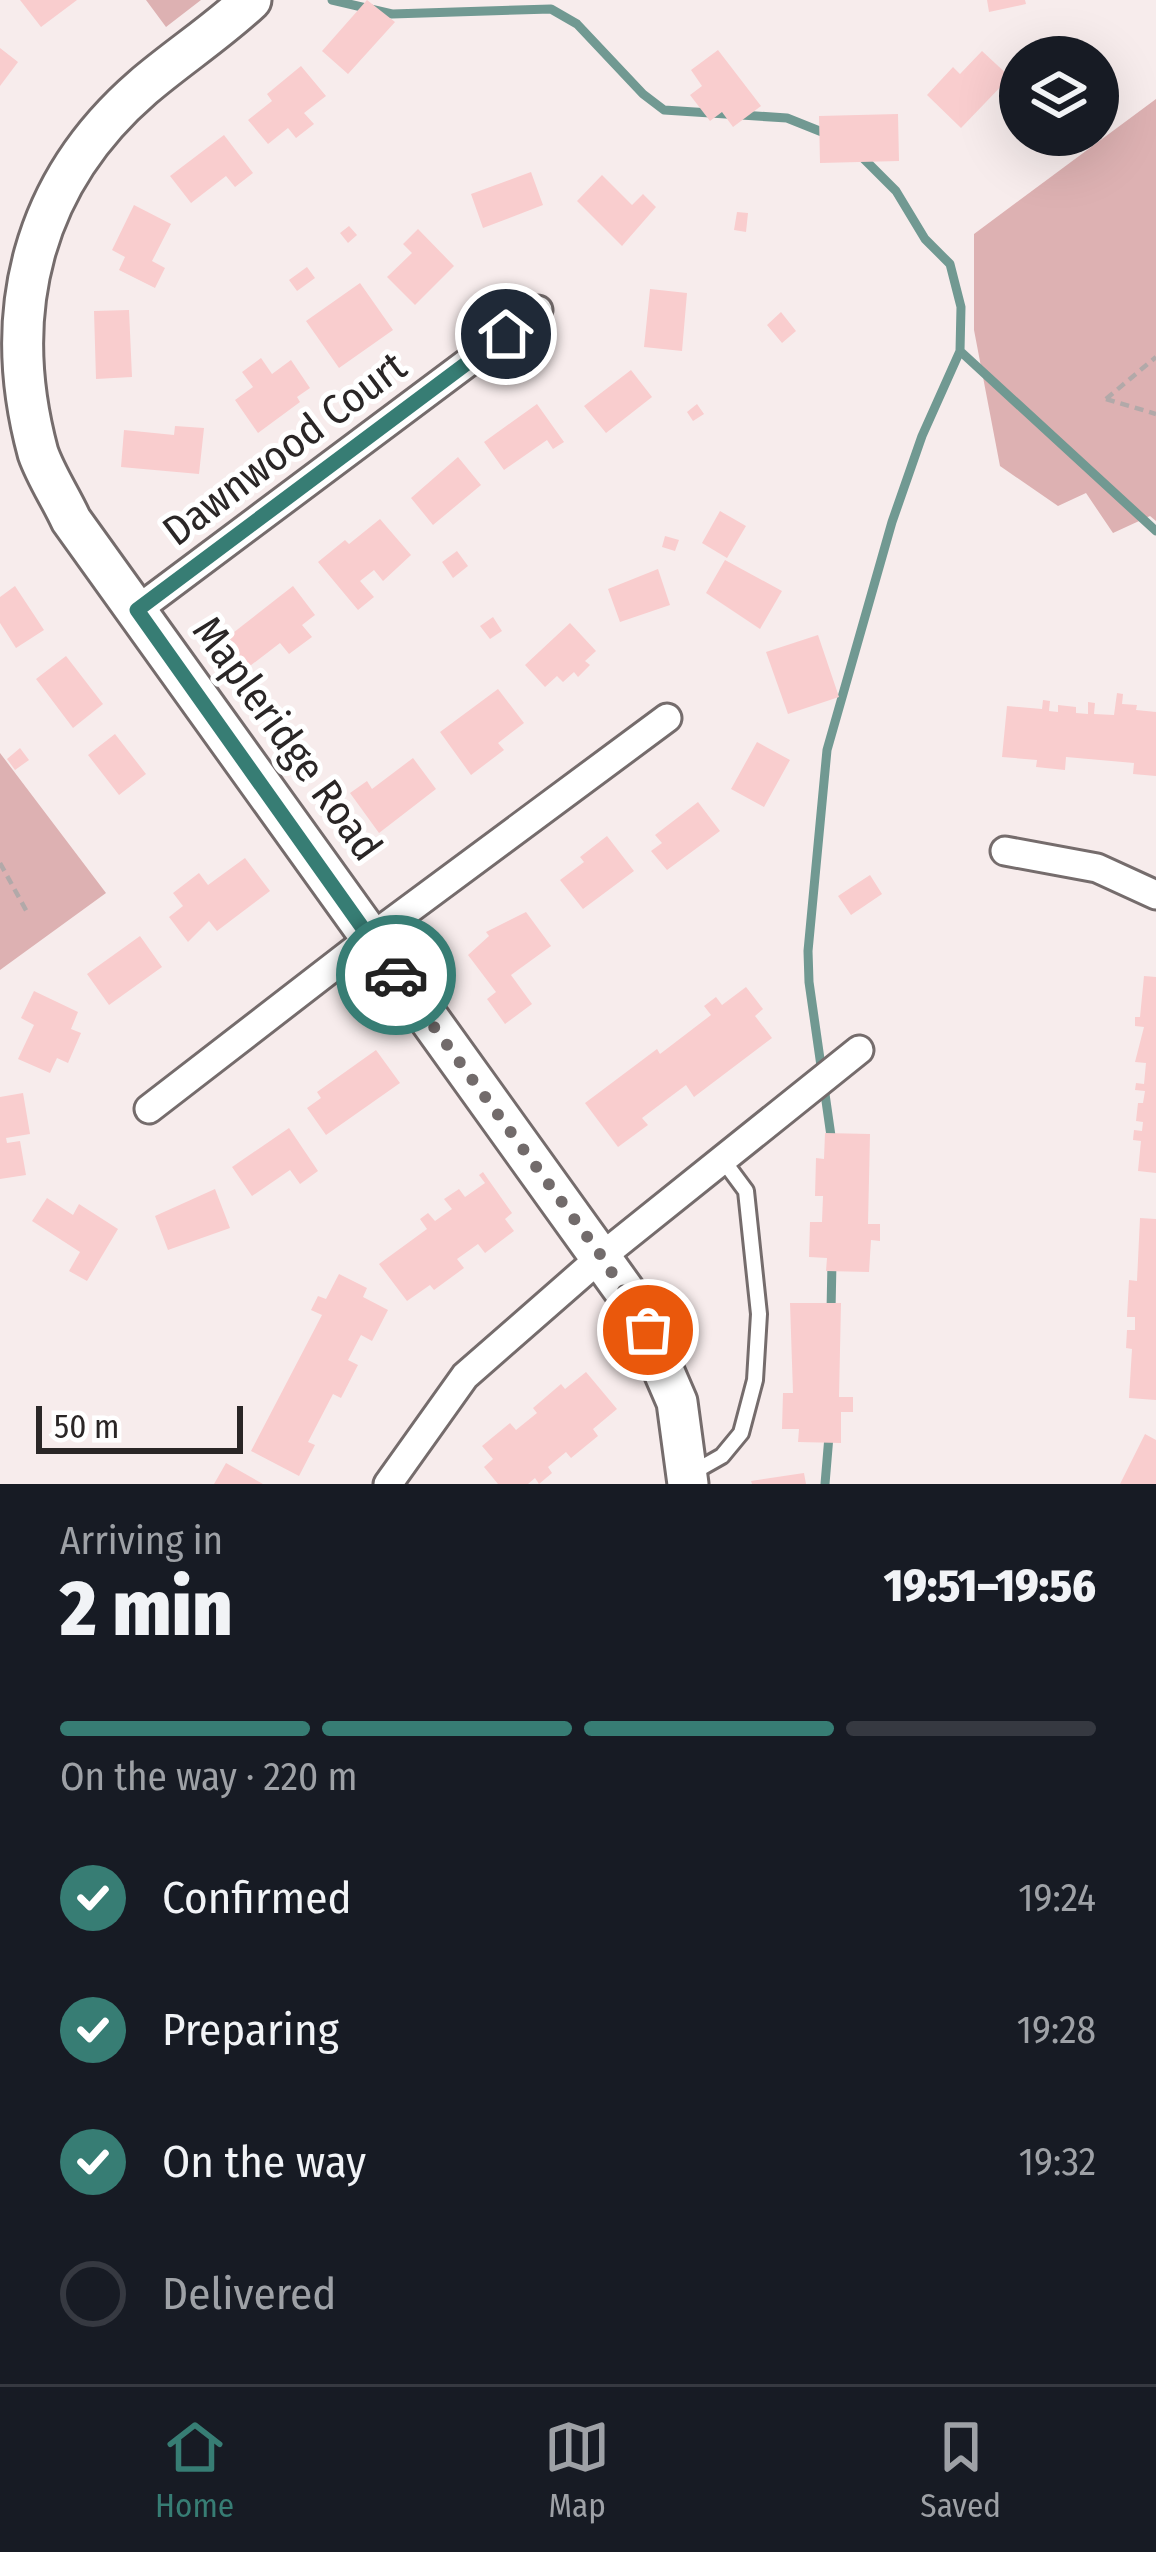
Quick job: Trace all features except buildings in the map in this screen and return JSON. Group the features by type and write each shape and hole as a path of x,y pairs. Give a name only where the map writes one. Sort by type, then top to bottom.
{"street":[{"name":"Mapleridge Road","path":"251,0 141,88 72,164 45,207 9,305 38,454 71,520 636,1307 677,1402 688,1480"},
{"name":"Dawnwood Court","path":"137,610 538,310"},
{"path":"149,1109 667,718"},
{"path":"1005,851 1097,868 1156,895"},
{"path":"388,1484 465,1376 602,1257 859,1050"}],"lane":[{"path":"688,1480 722,1456 741,1433 755,1380 759,1314 746,1191 723,1160"}],"path":[{"path":"1156,357 1106,399 1156,414"},
{"path":"0,863 27,911"}],"shaded area":[{"path":"146,0 201,0 166,27"},
{"path":"1156,99 1156,521 1150,516 1113,533 1086,493 1058,506 1000,466 974,330 974,234 1079,156 1119,156 1119,126"},
{"path":"0,753 106,893 0,970"}],"waterway":[{"path":"332,0 392,14 551,9 577,24 664,110 787,118 827,134"},
{"path":"861,156 896,191 925,239 950,264 961,307 960,351 1156,531"},
{"path":"832,1143 808,951 827,750 892,522 922,436 960,351"},
{"path":"831,1311 832,1262"},
{"path":"825,1484 829,1436"}],"way so far":[{"path":"396,975 602,1257 648,1330"}],"route":[{"path":"396,975 137,610 506,334"}]}
